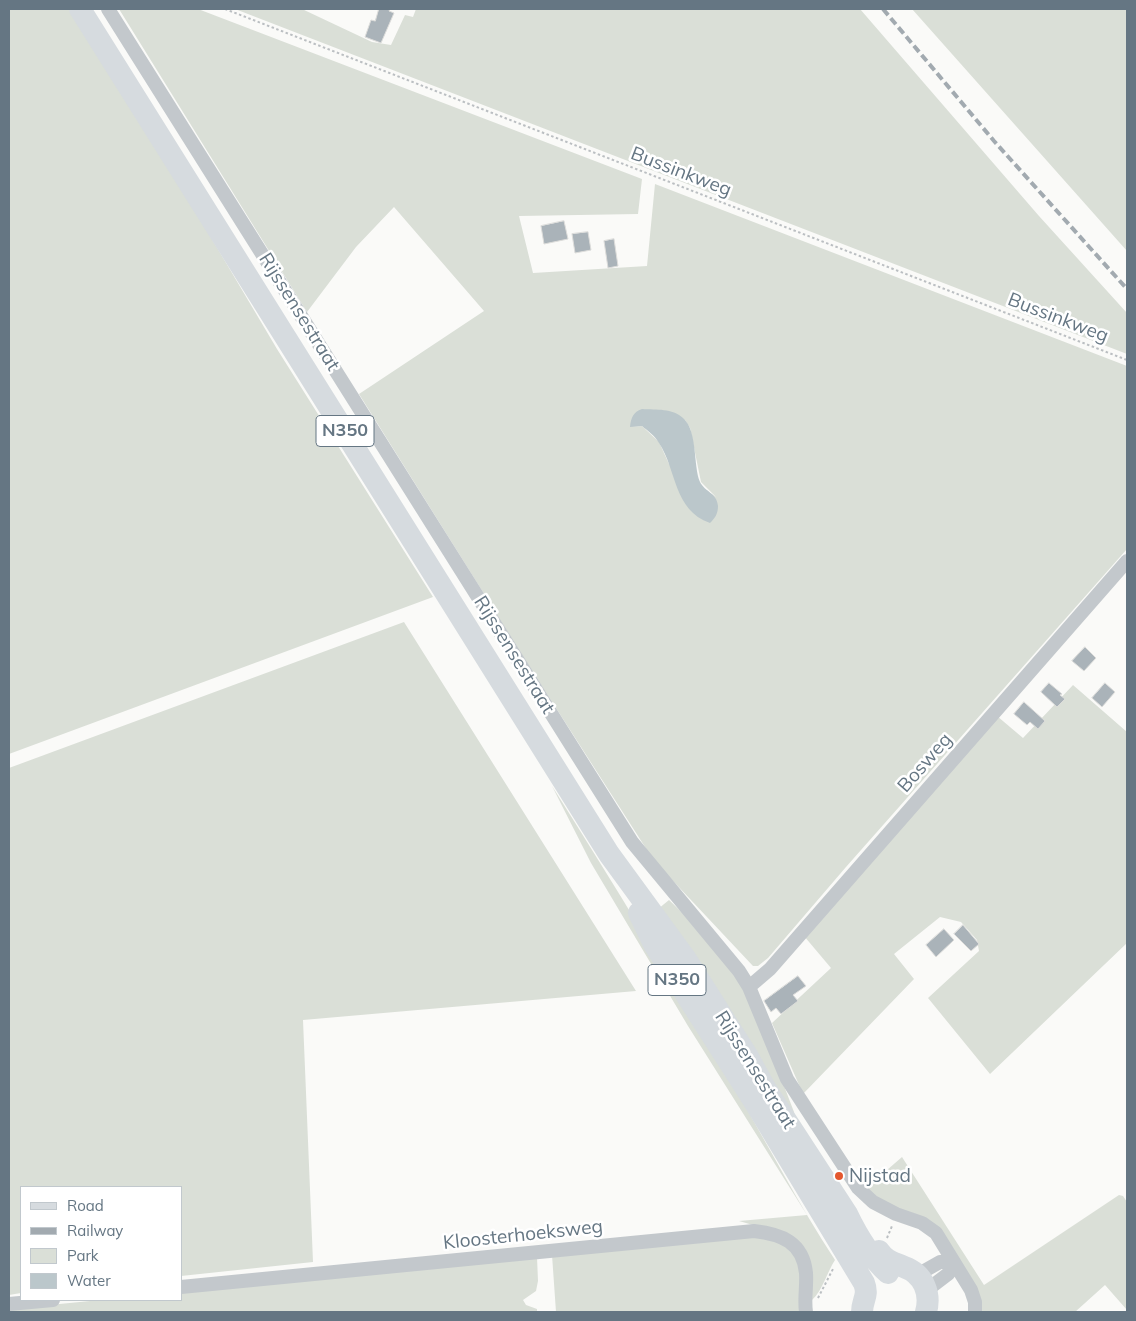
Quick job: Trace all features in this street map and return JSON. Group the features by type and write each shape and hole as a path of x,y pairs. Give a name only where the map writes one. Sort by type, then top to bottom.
{"main road":[{"name":"Rijssensestraat","path":"80,9 609,854 654,944 749,1092 838,1217 855,1230 881,1266 915,1286 919,1300 915,1312"},
{"name":"Rijssensestraat","path":"838,1217 861,1287"},
{"path":"853,1312 861,1287 875,1276 908,1281"},
{"path":"861,1287 867,1291 862,1305 862,1312"}],"street":[{"name":"Rijssensestraat","path":"108,9 632,842 739,971 749,987 786,1079 858,1188 873,1202 896,1214 922,1223 936,1233 971,1290 975,1302 975,1312"},
{"name":"Bosweg","path":"749,987 770,969 1127,561"},
{"name":"Kloosterhoeksweg","path":"182,1287 754,1230 781,1236 798,1250 803,1260 806,1274 806,1312"},
{"path":"908,1281 948,1274 954,1262"},
{"path":"9,1304 42,1301"}],"path":[{"name":"Bussinkweg","path":"225,9 1127,360"}],"green space":[{"path":"9,9 72,9 132,104 277,349 433,597 9,754"},
{"path":"119,9 198,9 642,179 638,214 519,216 533,273 647,266 655,184 1127,366 1127,549 768,958 758,966 753,966 659,866 647,850 359,394 484,311 394,207 356,247 307,312","holes":["685,420 690,428 701,482 716,497 669,464 659,442 642,426 630,427"]},
{"path":"235,9 302,9 372,42 391,45 405,15 413,17 416,9 860,9 1039,216 1127,313 1127,354"},
{"path":"912,9 1127,9 1127,251"},
{"path":"404,622 636,991 303,1020 313,1262 182,1276 182,1186 20,1186 20,1293 9,1295 9,768"},
{"path":"1073,685 1127,732 1127,943 990,1074 928,998 979,951 977,940 961,922 940,917 894,954 914,979 803,1094 772,1023 831,968 804,936 997,716 1023,738"},
{"path":"552,786 668,975 835,1260 819,1291 812,1300 805,1258 774,1231 739,1221 807,1215 688,1026 591,863"},
{"path":"669,900 730,963 760,1023 794,1112 796,1126 658,909"},
{"path":"902,1157 984,1285 1119,1195 1123,1196 1127,1202 1127,1310 1105,1285 1075,1312 981,1312 940,1228 894,1208 864,1190"},
{"path":"755,1234 785,1245 793,1254 800,1269 801,1312 556,1312 552,1255"},
{"path":"537,1257 538,1281 536,1291 523,1300 526,1305 537,1309 537,1312 9,1312 9,1309 90,1301 182,1301 182,1292"}],"water":[{"path":"642,409 664,410 674,413 683,418 688,424 693,440 700,482 713,495 718,506 717,514 710,523 698,517 682,499 665,454 656,438 642,426 630,427 633,416"}],"building":[{"path":"379,9 390,9 389,11 394,13 381,43 365,37 371,20 375,21"},
{"path":"564,221 568,239 544,244 541,226"},
{"path":"588,232 591,250 575,253 572,234"},
{"path":"614,239 618,266 608,268 604,241"},
{"path":"1085,647 1096,658 1084,671 1072,661"},
{"path":"1049,683 1065,699 1057,707 1041,692"},
{"path":"1105,683 1115,692 1102,707 1092,698"},
{"path":"1024,702 1045,721 1038,729 1030,722 1027,725 1014,714"},
{"path":"963,925 979,944 971,951 954,934"},
{"path":"944,929 954,940 936,957 926,945"},
{"path":"798,976 806,986 793,995 798,1001 781,1014 776,1008 771,1012 764,1001"}],"railway":[{"path":"883,9 994,141 1127,289"}],"place":[{"name":"Nijstad","path":"839,1176"}]}
